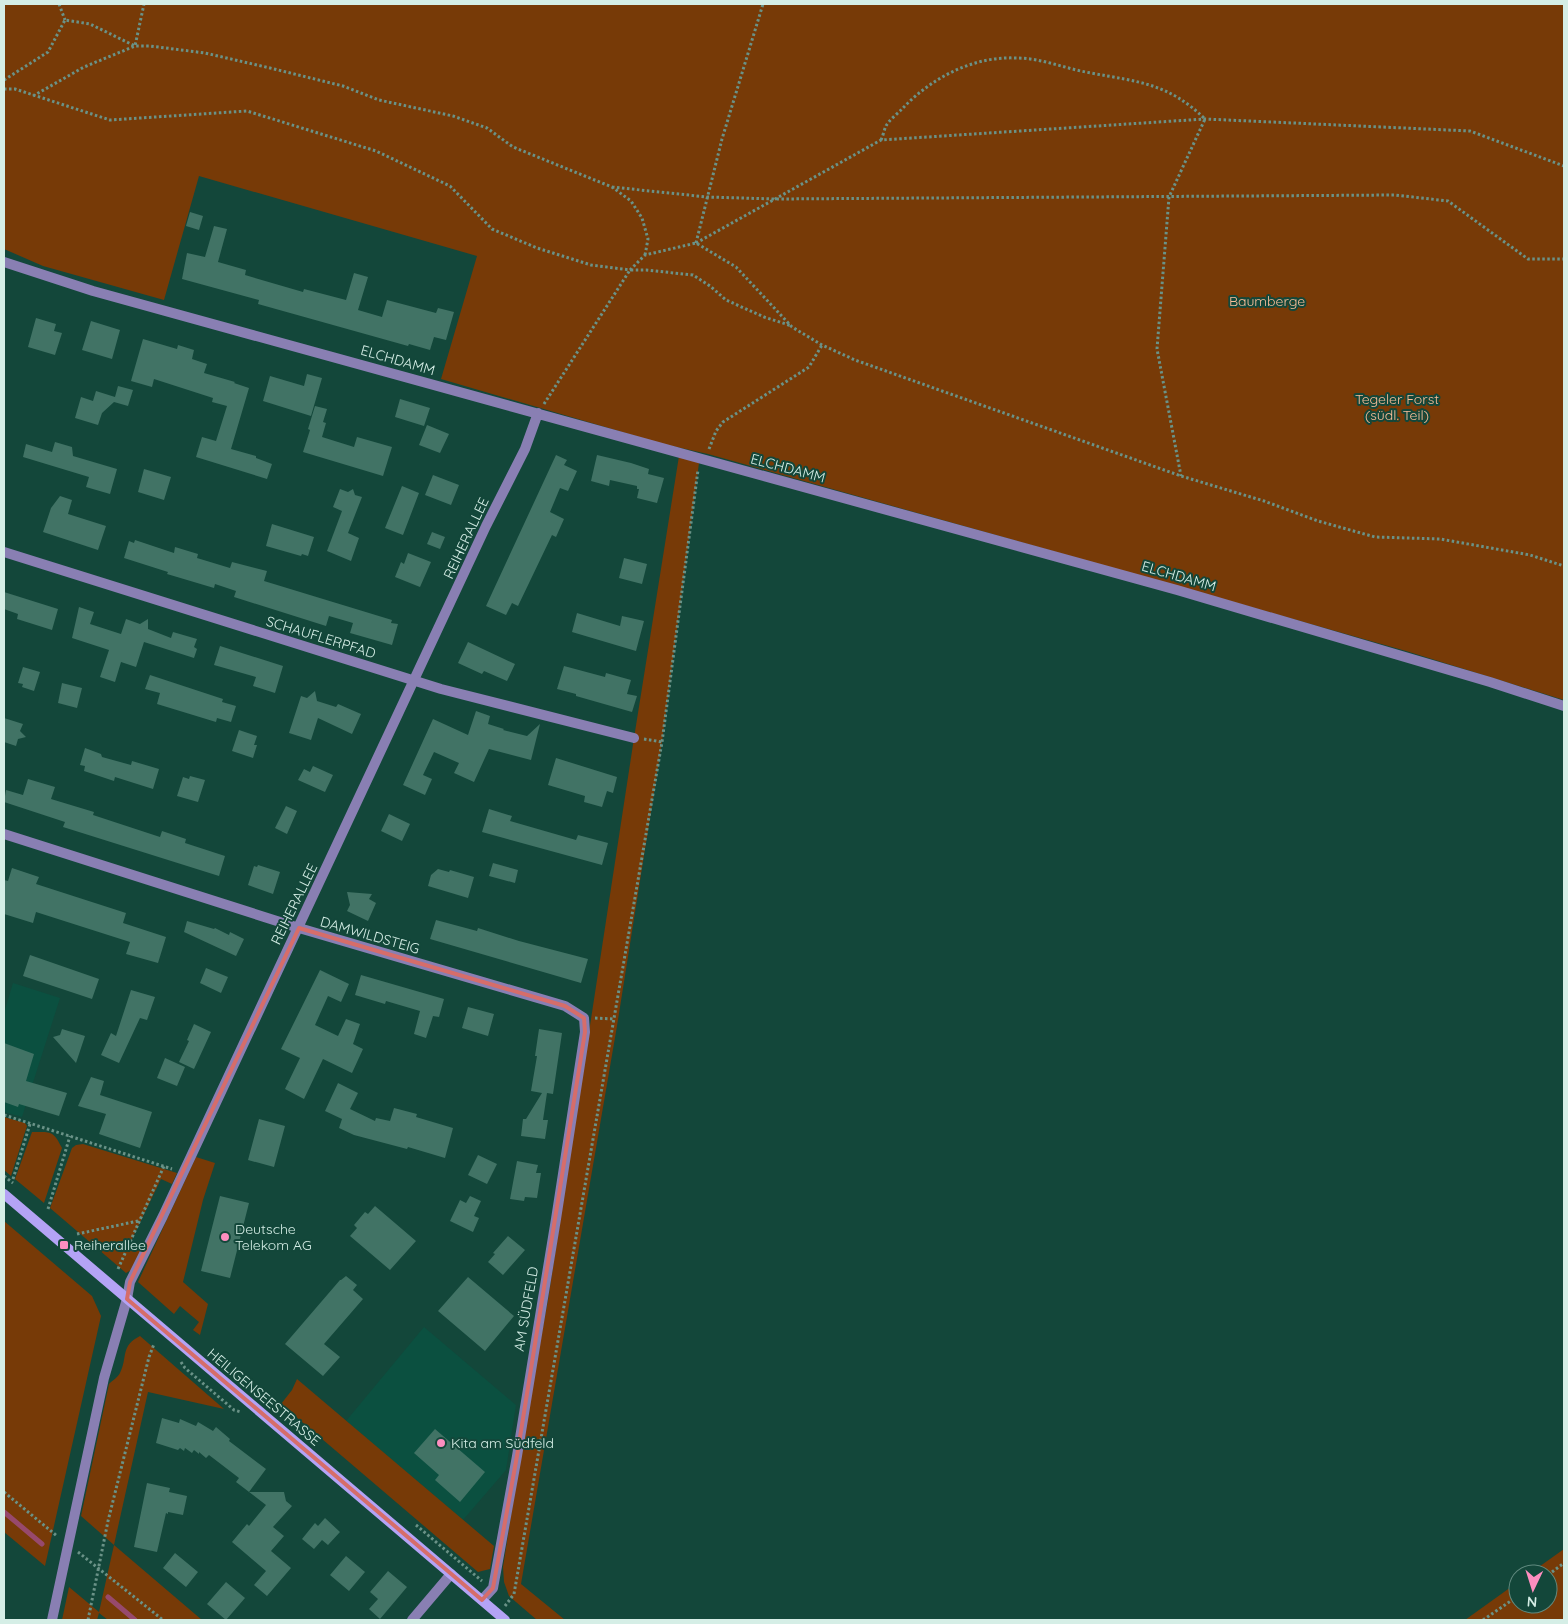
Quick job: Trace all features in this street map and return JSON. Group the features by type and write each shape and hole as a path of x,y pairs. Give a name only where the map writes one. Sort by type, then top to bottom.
{"main road":[{"name":"HEILIGENSEESTRASSE","path":"4,1194 502,1617"}],"street":[{"name":"ELCHDAMM","path":"4,262 93,291 1002,540 1252,611 1564,706"},
{"name":"REIHERALLEE","path":"52,1620 104,1378 127,1299 130,1282 138,1269 299,928 486,526 525,449 538,413"},
{"name":"SCHAUFLERPFAD","path":"4,552 441,689 634,738"},
{"name":"DAMWILDSTEIG","path":"4,834 299,928 565,1006 584,1018"},
{"name":"AM SÜDFELD","path":"482,1600 493,1588 515,1466 585,1032 584,1018"},
{"path":"412,1620 451,1574"}],"path":[{"path":"4,80 48,52 65,20 59,4"},
{"path":"134,46 144,4"},
{"path":"696,243 722,139 763,4"},
{"path":"65,20 90,24 134,46"},
{"path":"33,96 84,67 134,46 150,46 205,53 343,86 379,100 453,116 487,128 513,147 612,187 631,201 642,218 648,239 646,255"},
{"path":"881,140 886,125 913,98 939,79 966,65 992,59 1017,58 1044,62 1089,73 1137,81 1168,91 1190,104 1205,119"},
{"path":"4,89 15,89 110,120 247,111 376,151 450,186 492,229 537,248 591,265 693,275 726,300 764,317 792,326"},
{"path":"538,413 630,270 646,255 696,243 881,140 1205,119 1470,131 1564,166"},
{"path":"1181,476 1157,349 1168,197 1205,119"},
{"path":"612,187 708,197 775,199 1394,195 1448,201 1528,259 1564,259"},
{"path":"696,243 736,267 792,326 822,345 855,360 1181,476 1264,501 1318,521 1375,537 1440,539 1530,555 1564,566"},
{"path":"502,1617 514,1594 614,1020 662,742 703,459 716,431 723,422 809,367 822,345"},
{"path":"584,1018 614,1020"},
{"path":"4,1115 183,1173"},
{"path":"13,1179 30,1124"},
{"path":"48,1209 70,1136"},
{"path":"118,1269 164,1166"},
{"path":"77,1234 139,1221"},
{"path":"88,1620 108,1521 149,1357 154,1344"},
{"path":"4,1492 163,1620"},
{"path":"1482,1620 1508,1603"}],"highlighted area":[{"path":"299,928 565,1006 584,1018 585,1032 517,1456 493,1588 482,1600 127,1299 130,1282"}],"shaded area":[{"path":"13,983 60,998 22,1117 4,1112 4,1013"},
{"name":"Kita am Südfeld","path":"424,1327 516,1405 506,1470 463,1520 346,1421"}],"green space":[{"name":"Tegeler Forst (südl. Teil)","path":"4,4 1564,4 1564,700 1406,651 708,454 663,444 441,379 477,256 199,176 164,300 43,266 4,249"},
{"path":"679,456 699,463 662,742 617,1026 521,1584 565,1620 537,1620 509,1596 504,1582 503,1567 526,1420 548,1300"},
{"path":"4,1117 25,1123 27,1126 11,1176 4,1170"},
{"path":"32,1132 51,1133 62,1148 44,1203 15,1179"},
{"path":"83,1144 177,1173 172,1184 161,1179 130,1243 142,1249 131,1270 126,1273 50,1208 72,1148"},
{"path":"196,1157 215,1163 203,1200 183,1282 208,1304 200,1335 193,1330 199,1322 180,1306 174,1314 138,1282"},
{"path":"4,1221 92,1296 101,1316 45,1566 4,1532"},
{"path":"140,1336 224,1409 148,1392 114,1545 81,1516 109,1384 120,1373 127,1348"},
{"path":"297,1379 494,1546 490,1569 478,1572 281,1404 292,1390"},
{"path":"114,1545 202,1620 108,1620 99,1613 97,1620 62,1620 69,1587 99,1612"},
{"path":"1564,1549 1564,1620 1465,1620 1508,1589 1508,1614 1558,1614 1558,1564 1543,1564"}],"building":[{"path":"190,212 203,216 199,230 186,226"},
{"path":"214,226 227,229 218,262 246,270 245,275 303,292 304,289 346,300 354,273 368,277 358,310 382,317 387,300 436,313 438,308 454,312 446,340 434,337 430,350 409,344 408,346 258,304 259,300 182,279 187,253 205,257"},
{"path":"36,318 56,324 54,331 62,333 55,355 28,347"},
{"path":"91,321 120,330 112,359 82,350"},
{"path":"143,339 177,349 178,345 194,350 192,359 207,364 204,373 249,388 231,449 256,456 256,458 272,464 267,479 196,457 202,437 216,441 227,406 212,402 213,398 154,379 152,387 131,381"},
{"path":"307,374 322,378 311,416 263,401 270,376 304,386"},
{"path":"118,386 133,390 128,406 114,402 102,413 98,425 75,418 81,397 93,401 96,391 115,397"},
{"path":"400,399 430,408 424,426 395,417"},
{"path":"315,406 327,409 323,422 326,423 322,437 354,447 357,437 392,447 383,476 303,452"},
{"path":"427,425 449,434 440,453 419,445"},
{"path":"55,442 72,447 73,456 117,469 110,494 86,487 89,477 23,457 26,444 52,452"},
{"path":"556,455 567,460 564,465 577,471 568,491 560,488 550,512 564,519 556,537 552,535 518,606 512,603 506,615 486,606"},
{"path":"597,455 649,469 648,474 664,478 657,503 637,498 639,489 637,489 637,486 610,480 609,486 591,481"},
{"path":"144,469 171,477 164,500 138,492"},
{"path":"433,475 459,485 451,505 425,495"},
{"path":"402,486 419,493 403,535 385,528"},
{"path":"340,489 348,492 353,489 355,495 362,497 348,533 359,538 351,561 327,551 342,511 333,507"},
{"path":"60,496 72,500 68,514 106,526 98,550 43,532 51,508"},
{"path":"272,524 314,537 308,556 302,554 301,556 266,546"},
{"path":"432,532 445,537 440,549 427,544"},
{"path":"135,540 174,553 175,547 198,554 197,558 230,568 232,562 267,571 264,581 392,620 391,623 398,624 392,645 350,633 353,623 329,616 326,626 234,597 236,591 215,584 214,588 167,574 168,572 124,558 129,541 134,543"},
{"path":"408,553 431,562 420,587 395,577 401,562 404,564"},
{"path":"624,558 647,564 642,584 619,578"},
{"path":"4,592 58,609 52,630 17,619 18,614 4,609"},
{"path":"79,607 94,612 90,624 121,634 126,619 140,624 148,619 148,629 171,638 173,632 197,639 194,647 197,649 194,658 144,642 136,667 121,662 115,682 100,677 109,650 72,638"},
{"path":"577,613 620,626 622,616 644,621 636,651 572,632"},
{"path":"468,642 515,664 507,681 484,671 482,674 458,663"},
{"path":"220,646 283,666 275,693 253,686 256,677 214,665"},
{"path":"564,666 605,677 606,673 631,680 627,694 637,696 632,712 557,689"},
{"path":"23,667 40,672 34,691 22,687 23,684 18,683"},
{"path":"150,675 223,699 222,702 236,706 231,722 217,718 216,722 157,704 160,693 145,689"},
{"path":"62,683 82,688 77,708 58,703"},
{"path":"315,691 317,701 336,707 338,704 361,714 352,734 318,718 311,740 289,733 301,696 307,698"},
{"path":"476,711 490,716 488,724 527,736 540,724 531,760 489,749 474,782 454,773 459,763 434,752 423,775 432,779 425,795 403,785 433,719 468,735"},
{"path":"4,718 23,724 20,731 26,737 18,739 16,746 4,742"},
{"path":"239,730 257,736 254,745 257,745 253,758 232,751"},
{"path":"85,748 101,754 102,757 131,765 132,761 159,769 153,789 115,777 114,781 84,771 85,766 80,765"},
{"path":"556,758 617,777 613,793 607,791 602,807 584,802 585,796 548,785"},
{"path":"313,766 333,775 325,792 298,780 304,769 310,772"},
{"path":"190,776 205,780 198,802 177,796 183,777 189,779"},
{"path":"28,779 55,787 51,799 94,812 93,815 160,837 162,831 186,839 185,843 225,856 219,876 63,827 65,822 4,802 6,790 23,795"},
{"path":"286,806 297,811 287,834 275,828"},
{"path":"489,809 512,816 510,821 576,840 578,835 608,843 602,865 482,832"},
{"path":"389,814 410,824 402,841 381,831"},
{"path":"493,863 518,870 515,883 489,876"},
{"path":"258,865 280,872 273,894 248,885 254,866 257,867"},
{"path":"12,868 39,877 36,884 126,913 123,923 166,937 158,963 126,954 130,942 36,912 33,923 4,914 4,880 8,881"},
{"path":"438,869 449,872 450,870 474,877 468,898 428,886 431,875"},
{"path":"347,892 372,894 369,899 376,903 368,921 347,911 350,905"},
{"path":"436,920 477,931 478,928 588,959 581,983 430,939"},
{"path":"187,921 215,928 229,935 230,932 244,939 236,956 184,932"},
{"path":"30,955 99,979 92,999 23,976"},
{"path":"206,968 228,977 221,993 200,983"},
{"path":"320,970 349,984 341,1002 328,996 315,1025 338,1036 346,1019 360,1024 353,1044 363,1049 352,1073 323,1059 304,1099 285,1089 300,1058 281,1049"},
{"path":"361,975 444,999 439,1017 433,1016 426,1038 414,1034 420,1011 386,1001 385,1004 355,995"},
{"path":"131,990 155,997 147,1020 140,1018 119,1063 101,1055 111,1033 116,1036"},
{"path":"468,1007 494,1014 488,1036 462,1028"},
{"path":"194,1024 211,1032 194,1069 179,1062 189,1041 187,1040"},
{"path":"62,1029 85,1036 76,1063 53,1037 60,1035"},
{"path":"539,1029 562,1033 553,1094 547,1093 543,1120 548,1120 545,1139 521,1136 523,1119 526,1119 542,1093 531,1091"},
{"path":"4,1043 34,1054 26,1081 67,1093 59,1116 19,1104 18,1107 4,1102"},
{"path":"165,1058 185,1067 177,1086 157,1078"},
{"path":"91,1077 104,1081 100,1095 152,1112 140,1148 99,1134 106,1114 78,1106"},
{"path":"338,1083 358,1093 350,1109 375,1121 376,1118 390,1121 394,1108 417,1114 416,1117 453,1128 445,1158 408,1147 407,1149 354,1135 339,1128 342,1119 325,1111"},
{"path":"259,1119 285,1126 274,1167 248,1160"},
{"path":"478,1155 497,1164 487,1184 468,1175"},
{"path":"517,1161 538,1165 536,1173 541,1173 537,1198 525,1197 524,1201 510,1199"},
{"name":"Deutsche Telekom AG","path":"220,1196 249,1203 230,1278 201,1271"},
{"path":"470,1196 481,1201 474,1216 479,1218 473,1232 450,1221 460,1200 466,1203"},
{"path":"375,1206 416,1241 390,1270 350,1236 357,1228 354,1225 365,1212 368,1214"},
{"path":"508,1236 525,1250 503,1275 488,1262 495,1254 493,1253"},
{"path":"346,1276 357,1285 353,1290 363,1299 324,1344 340,1357 323,1376 285,1344 340,1280"},
{"path":"468,1277 514,1316 485,1351 438,1311"},
{"path":"162,1418 179,1423 180,1419 196,1426 198,1422 213,1431 216,1427 230,1439 229,1441 266,1469 249,1492 236,1482 239,1478 209,1455 206,1458 194,1450 192,1453 185,1448 184,1451 180,1448 178,1450 156,1443"},
{"path":"435,1429 485,1472 460,1502 435,1480 439,1475 414,1453"},
{"path":"147,1483 170,1488 169,1492 187,1496 183,1515 166,1513 157,1552 134,1547"},
{"path":"249,1492 284,1492 286,1501 292,1506 273,1527 284,1536 271,1551 291,1568 267,1596 254,1585 266,1571 232,1542 247,1524 249,1526 266,1505"},
{"path":"325,1518 340,1532 328,1545 322,1540 314,1549 302,1539 315,1523 318,1526"},
{"path":"175,1553 198,1572 186,1587 163,1568"},
{"path":"346,1556 365,1572 349,1591 330,1575"},
{"path":"388,1571 407,1587 380,1619 369,1609 378,1599 370,1592"},
{"path":"226,1582 245,1598 226,1620 207,1604"}],"waterway":[{"path":"4,1512 42,1544"},
{"path":"108,1597 135,1620"}],"place":[{"name":"Deutsche Telekom AG","path":"225,1237"},
{"name":"Reiherallee","path":"64,1245"},
{"name":"Kita am Südfeld","path":"441,1443"}],"park label":[{"name":"Baumberge","path":"1267,301"}]}
